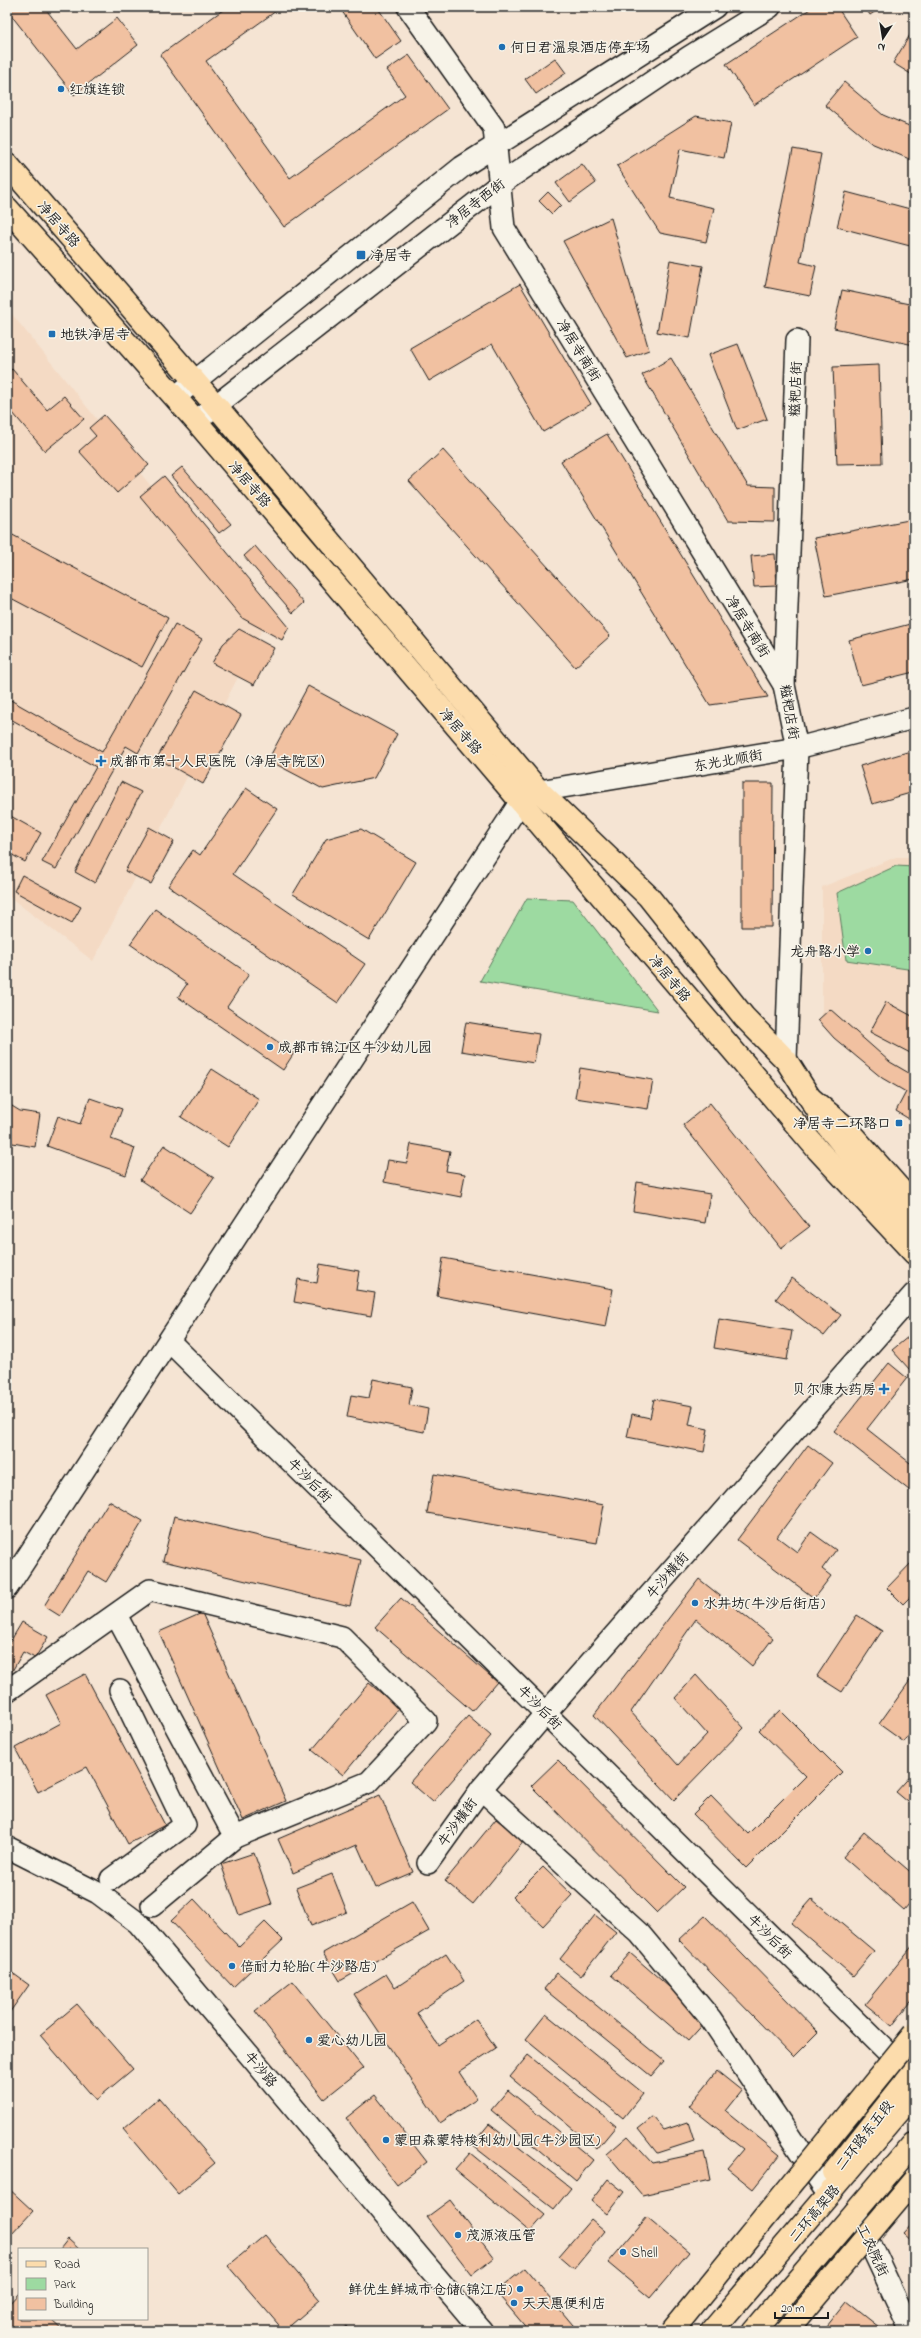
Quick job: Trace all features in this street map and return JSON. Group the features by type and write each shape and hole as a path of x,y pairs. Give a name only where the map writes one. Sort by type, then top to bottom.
{"main road":[{"name":"净居寺路","path":"7,164 217,407 530,796 818,1150 914,1253"},
{"name":"净居寺路","path":"7,208 530,796 648,896 744,1017 786,1060 810,1098 845,1127 914,1205"},
{"path":"810,1098 829,1128 914,1231"},
{"path":"672,2331 914,2034"},
{"name":"二环路东五段","path":"711,2331 823,2186 913,2080"},
{"name":"二环高架路","path":"711,2331 913,2080"},
{"path":"754,2331 914,2143"},
{"path":"787,2331 914,2180"}],"street":[{"name":"净居寺南街","path":"408,7 494,128 504,228 784,684"},
{"path":"175,397 462,167 496,144 715,7"},
{"name":"净居寺西街","path":"196,421 217,407 500,184 689,57 770,7"},
{"name":"糍粑店街","path":"786,1060 797,748 784,684 796,340"},
{"name":"东光北顺街","path":"530,796 797,748 914,718"},
{"path":"7,1588 169,1340 530,796"},
{"name":"牛沙横街","path":"428,1863 482,1789 546,1713 914,1294"},
{"name":"牛沙后街","path":"169,1340 546,1713 913,2080"},
{"path":"7,1691 116,1616 150,1590 342,1637 426,1721 369,1782 235,1837 152,1906"},
{"path":"116,1616 235,1837"},
{"path":"112,1879 185,1825 120,1690"},
{"path":"482,1789 640,1934 711,2019 823,2186"},
{"name":"牛沙路","path":"7,1847 98,1893 138,1923 482,2331"},
{"name":"工农院街","path":"855,2212 911,2331"}],"shaded area":[{"name":"成都市第十人民医院（净居寺院区）","path":"7,308 264,626 93,961 7,895"},
{"name":"龙舟路小学","path":"896,857 914,857 914,1077 875,1066 822,1016 822,887"}],"green space":[{"path":"896,866 914,867 914,970 846,960 837,893"},
{"path":"527,898 573,900 658,1011 480,981"}],"building":[{"path":"7,7 44,7 77,49 117,18 138,45 74,95 7,10"},
{"path":"227,7 273,7 276,11 206,61 290,178 405,95 387,70 409,55 448,109 284,227 160,55"},
{"path":"339,7 377,7 401,41 375,59"},
{"path":"813,7 837,7 857,37 754,105 726,64"},
{"path":"865,7 882,7 870,15"},
{"path":"913,30 914,31 914,76 893,63"},
{"path":"555,58 566,73 536,94 525,79"},
{"path":"844,82 883,115 914,128 914,161 871,143 825,105"},
{"path":"696,116 731,123 724,158 680,149 670,198 714,208 706,242 660,233 617,166"},
{"path":"793,149 821,154 800,262 816,266 810,296 765,287"},
{"path":"582,164 596,183 570,202 556,183"},
{"path":"548,192 561,205 552,214 539,201"},
{"path":"846,192 914,210 914,247 837,227"},
{"path":"611,218 649,350 627,358 563,241"},
{"path":"670,260 703,266 690,338 657,332"},
{"path":"520,284 591,404 543,432 492,344 429,381 410,348"},
{"path":"842,290 914,305 914,345 834,328"},
{"path":"738,344 767,419 737,430 708,355"},
{"path":"671,358 748,486 775,487 775,522 728,521 642,375"},
{"path":"879,365 882,463 837,464 833,367"},
{"path":"12,369 47,410 64,396 84,419 45,451 7,406 7,373"},
{"path":"104,415 149,465 117,493 79,451 96,436 89,428"},
{"path":"607,434 768,697 710,705 561,461"},
{"path":"443,450 610,636 575,667 409,481"},
{"path":"182,467 231,524 219,533 171,476"},
{"path":"164,476 289,627 282,640 242,618 140,496"},
{"path":"914,519 914,579 826,596 814,538"},
{"path":"7,532 168,618 142,667 7,596"},
{"path":"255,546 304,603 293,613 244,556"},
{"path":"775,554 777,586 754,587 751,556"},
{"path":"914,623 914,672 861,685 849,640"},
{"path":"175,624 202,639 138,753 126,746 56,869 42,862 96,767 7,717 7,698 102,752"},
{"path":"239,629 274,648 254,685 212,663 223,644"},
{"path":"308,686 397,734 374,778 323,789 268,760"},
{"path":"196,690 241,715 203,784 157,758"},
{"path":"914,750 914,792 872,804 860,766"},
{"path":"121,782 141,792 95,883 75,872"},
{"path":"742,783 773,783 772,927 742,927"},
{"path":"246,788 277,809 233,874 365,964 338,1003 168,886 193,850 200,855"},
{"path":"7,814 41,833 25,862 7,852"},
{"path":"149,827 174,841 151,884 125,871"},
{"path":"361,829 416,862 369,940 293,894 326,839"},
{"path":"22,875 81,907 72,923 14,891"},
{"path":"155,909 249,974 227,1007 294,1053 283,1070 178,997 187,984 130,944"},
{"path":"886,1002 914,1017 914,1055 870,1032"},
{"path":"830,1009 890,1062 914,1076 914,1122 896,1111 906,1092 882,1078 834,1038 818,1020"},
{"path":"466,1022 539,1034 534,1063 461,1051"},
{"path":"580,1068 653,1080 648,1109 575,1098"},
{"path":"212,1069 259,1099 228,1147 181,1117"},
{"path":"90,1098 122,1109 111,1139 135,1148 126,1175 47,1146 58,1116 80,1124"},
{"path":"7,1103 20,1111 40,1114 35,1147 7,1142"},
{"path":"710,1103 809,1227 781,1248 683,1125"},
{"path":"411,1144 450,1151 446,1171 465,1174 461,1197 384,1182 388,1160 407,1163"},
{"path":"164,1145 214,1178 190,1213 140,1180"},
{"path":"637,1182 710,1194 705,1223 633,1211"},
{"path":"443,1258 613,1289 606,1327 437,1296"},
{"path":"320,1264 359,1271 356,1290 375,1293 371,1316 294,1302 298,1279 317,1283"},
{"path":"792,1278 841,1315 824,1336 776,1299"},
{"path":"719,1319 792,1331 787,1360 714,1348"},
{"path":"914,1332 914,1367 910,1370 892,1350"},
{"path":"889,1363 907,1378 867,1429 914,1466 914,1494 834,1431"},
{"path":"373,1379 412,1387 409,1405 428,1409 424,1432 347,1417 351,1395 369,1398"},
{"path":"654,1399 693,1406 689,1425 708,1429 704,1452 627,1437 632,1414 650,1418"},
{"path":"808,1445 832,1463 777,1537 797,1552 811,1532 836,1550 822,1569 831,1576 814,1598 737,1540"},
{"path":"434,1474 604,1505 597,1543 427,1513"},
{"path":"109,1501 143,1521 106,1582 88,1571 60,1616 44,1606"},
{"path":"174,1516 361,1560 350,1606 163,1561"},
{"path":"914,1560 914,1593 903,1604 887,1588"},
{"path":"699,1579 773,1638 752,1666 696,1619 631,1712 678,1765 707,1734 675,1698 696,1675 744,1728 674,1800 594,1715"},
{"path":"401,1598 497,1682 472,1711 375,1627"},
{"path":"202,1613 286,1801 243,1820 159,1632"},
{"path":"857,1615 882,1631 842,1692 817,1676"},
{"path":"22,1622 48,1637 35,1658 23,1652 7,1680 7,1647"},
{"path":"85,1674 165,1825 128,1844 87,1767 38,1792 15,1748 61,1723 46,1695"},
{"path":"914,1675 914,1728 904,1742 879,1724"},
{"path":"369,1683 399,1708 343,1775 312,1750"},
{"path":"780,1710 842,1772 746,1868 693,1814 711,1796 748,1834 806,1776 759,1730"},
{"path":"468,1716 491,1736 433,1802 410,1782"},
{"path":"558,1760 684,1887 657,1913 531,1786"},
{"path":"914,1772 914,1807 896,1792"},
{"path":"380,1795 413,1872 376,1888 357,1845 293,1873 278,1839"},
{"path":"496,1819 524,1841 473,1904 445,1881"},
{"path":"864,1832 914,1875 914,1898 904,1910 843,1857"},
{"path":"254,1853 272,1904 239,1915 221,1864"},
{"path":"543,1867 572,1895 543,1926 513,1897"},
{"path":"332,1874 347,1912 311,1926 296,1888"},
{"path":"194,1899 239,1947 265,1922 283,1940 233,1987 171,1921"},
{"path":"812,1899 874,1951 853,1976 791,1923"},
{"path":"412,1902 429,1931 340,1981 323,1953"},
{"path":"595,1915 616,1932 581,1976 560,1959"},
{"path":"705,1916 818,2032 793,2057 679,1940"},
{"path":"914,1944 914,1998 892,2026 865,2004"},
{"path":"630,1953 707,2020 688,2041 611,1975"},
{"path":"446,1954 464,1981 417,2013 438,2045 476,2019 496,2048 459,2072 477,2099 440,2123 354,1994 386,1974 395,1988"},
{"path":"7,1969 29,1985 7,2016"},
{"path":"557,1973 664,2061 651,2076 544,1989"},
{"name":"爱心幼儿园","path":"293,1981 363,2068 324,2099 255,2011"},
{"path":"77,2004 133,2069 96,2100 40,2035"},
{"path":"546,2014 643,2093 623,2118 526,2039"},
{"path":"528,2055 616,2126 597,2149 510,2077"},
{"path":"717,2071 742,2091 726,2111 780,2155 753,2189 727,2168 743,2149 689,2106"},
{"path":"508,2090 593,2160 576,2181 491,2110"},
{"name":"蒙田森蒙特梭利幼儿园(牛沙园区)","path":"375,2095 427,2162 397,2185 346,2118"},
{"path":"159,2098 215,2163 178,2194 123,2129"},
{"path":"653,2117 664,2130 688,2122 694,2141 657,2153 638,2129"},
{"path":"489,2124 571,2188 554,2209 472,2145"},
{"path":"628,2136 653,2163 704,2152 710,2180 642,2195 607,2154"},
{"path":"470,2153 545,2215 530,2232 455,2170"},
{"path":"608,2179 624,2192 607,2214 591,2201"},
{"path":"7,2187 33,2211 11,2235 7,2231"},
{"path":"450,2200 494,2258 472,2275 427,2217"},
{"path":"647,2217 689,2252 650,2298 608,2263"},
{"path":"591,2219 605,2231 574,2269 559,2256"},
{"path":"914,2222 914,2244 903,2234"},
{"path":"265,2235 320,2300 284,2331 228,2266"},
{"path":"68,2239 78,2248 61,2248"},
{"path":"525,2268 578,2331 529,2331 496,2292"},
{"path":"18,2294 18,2320 52,2320 64,2331 16,2331 7,2323 7,2306"},
{"path":"846,2301 884,2331 822,2331"},
{"path":"346,2326 350,2331 340,2331"}],"place":[{"name":"何日君温泉酒店停车场","path":"502,47"},
{"name":"红旗连锁","path":"61,89"},
{"name":"净居寺","path":"361,255"},
{"name":"地铁净居寺","path":"52,334"},
{"name":"成都市第十人民医院（净居寺院区）","path":"101,761"},
{"name":"龙舟路小学","path":"868,951"},
{"name":"成都市锦江区牛沙幼儿园","path":"270,1047"},
{"name":"净居寺二环路口","path":"899,1123"},
{"name":"贝尔康大药房","path":"884,1389"},
{"name":"水井坊(牛沙后街店)","path":"695,1603"},
{"name":"倍耐力轮胎(牛沙路店)","path":"232,1966"},
{"name":"爱心幼儿园","path":"309,2040"},
{"name":"蒙田森蒙特梭利幼儿园(牛沙园区)","path":"386,2140"},
{"name":"茂源液压管","path":"458,2235"},
{"name":"Shell","path":"623,2252"},
{"name":"鲜优生鲜城市仓储(锦江店)","path":"520,2289"},
{"name":"天天惠便利店","path":"514,2303"}]}
